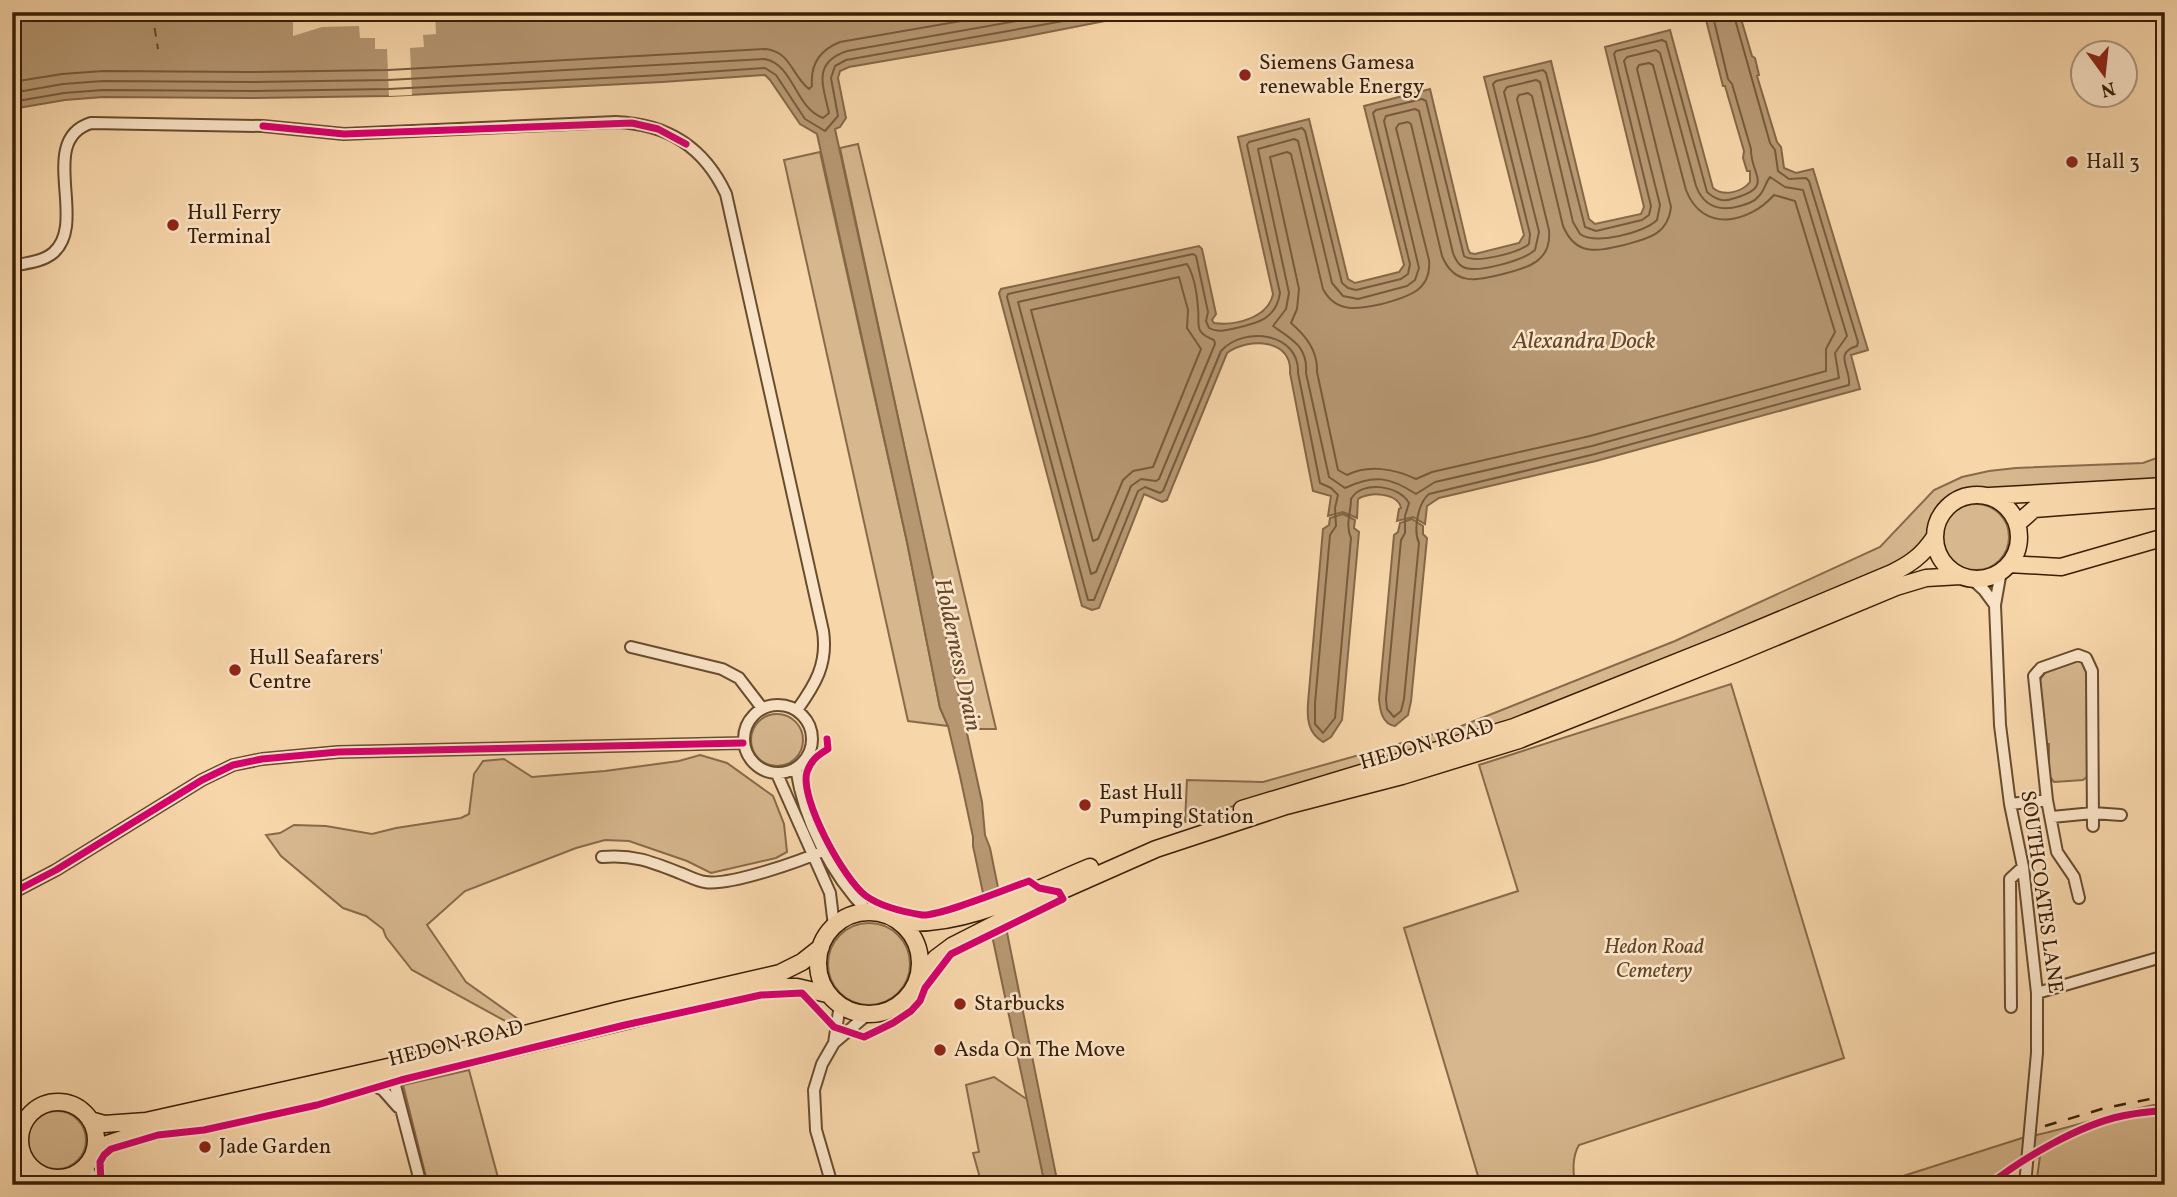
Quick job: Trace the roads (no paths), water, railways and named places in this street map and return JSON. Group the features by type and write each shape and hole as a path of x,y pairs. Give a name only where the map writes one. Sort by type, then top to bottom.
{"highway":[{"path":"1989,496 2007,507 2017,524 2018,545 2005,567 1992,576 1966,578 1942,561 1934,538 1941,513 1951,503 1963,497 1976,494 1989,496 2165,486"},
{"path":"2017,524 2034,509 2165,499"},
{"name":"HEDON ROAD","path":"919,978 944,950 980,933 1013,907 1155,839 1269,800 1514,727 1892,573 1914,562 1934,538"},
{"path":"2005,567 2075,564 2165,538"},
{"path":"2018,545 2044,567"},
{"name":"HEDON ROAD","path":"900,922 929,923 977,911 1013,907 1059,892 1156,849 1286,806 1402,776 1519,740 1896,587 1926,578 1966,578"},
{"path":"868,912 884,914 900,922 911,933 918,947 921,963 919,978 912,992 899,1005 880,1013 868,1014 848,1010 827,993 820,976 818,961 821,947 834,926 844,919 868,912"},
{"name":"HEDON ROAD","path":"90,1120 104,1124 146,1121 446,1054 780,973 802,962 821,947"},
{"name":"HEDON ROAD","path":"95,1148 134,1136 776,987 797,987 827,993"},
{"path":"12,1166 52,1178 68,1181 77,1174 86,1166 95,1148 96,1135 90,1120 79,1109 58,1102 37,1109 18,1130 20,1147 31,1167 40,1174"}],"street":[{"path":"12,266 46,258 62,243 65,228 66,146 75,131 91,123 263,125 352,134 616,122 645,125 672,135 697,151 726,194 823,631 824,652 819,676 797,710"},
{"name":"SOUTHCOATES LANE","path":"2005,567 1994,605 2000,725 2010,804 2023,867 2038,993 2034,1103 2025,1185"},
{"path":"1966,578 1984,590 1994,605"},
{"path":"631,647 722,669 739,678 762,708"},
{"path":"2079,898 2074,877 2057,852 2047,800 2034,676 2041,668 2078,655 2086,658 2092,671 2093,826"},
{"path":"786,706 797,710 808,723 812,740 810,751 796,768 777,774 761,769 749,758 743,743 747,723 762,708 786,706"},
{"path":"12,893 56,870 198,782 233,765 262,759 338,752 743,743"},
{"path":"796,768 830,893 834,926"},
{"path":"777,774 820,853 868,912"},
{"path":"2010,804 2047,800"},
{"path":"2052,817 2093,813 2121,815"},
{"path":"602,857 623,855 707,882 740,879 820,853"},
{"path":"2011,1007 2010,879 2023,867"},
{"path":"2038,993 2165,956"},
{"path":"834,1043 839,1005"},
{"path":"832,1185 816,1130 814,1090 822,1064 834,1043 868,1014"},
{"path":"393,1078 421,1185"},
{"path":"369,1083 383,1090 402,1112"},
{"path":"86,1166 95,1185"}],"water":[{"path":"12,12 1151,12 849,67 840,71 838,78 846,118 840,127 835,129 982,802 985,835 990,848 1058,1185 1045,1185 960,776 948,726 940,708 907,542 817,134 800,124 770,80 765,75 389,96 103,97 12,109"},
{"name":"Alexandra Dock","path":"1704,12 1739,12 1752,56 1755,58 1757,76 1777,142 1781,147 1784,168 1796,173 1813,169 1868,350 1851,355 1860,389 1596,461 1439,498 1427,506 1425,524 1413,517 1397,521 1401,508 1399,503 1382,495 1363,496 1358,499 1357,518 1343,512 1328,516 1331,496 1313,491 1289,362 1285,353 1268,344 1257,343 1236,348 1227,353 1167,500 1162,502 1144,494 1099,608 1092,610 1082,606 999,293 1001,289 1199,246 1202,249 1216,314 1212,320 1214,323 1231,323 1258,315 1270,302 1273,294 1238,137 1309,119 1348,279 1355,283 1399,272 1404,265 1364,106 1430,89 1470,253 1519,243 1524,235 1484,77 1551,61 1589,219 1595,224 1641,214 1644,207 1605,47 1670,30 1713,188 1727,193 1738,191 1750,182 1750,171 1747,171 1743,158 1744,151 1723,86"},
{"path":"1343,514 1355,520 1354,528 1359,532 1342,720 1331,737 1323,742 1311,730 1308,709 1323,529 1329,525 1330,518"},
{"path":"1412,519 1423,526 1423,534 1427,538 1411,701 1408,715 1395,726 1384,719 1379,699 1394,535 1398,532 1400,523"}],"railway":[{"path":"2045,1126 2105,1108 2165,1096"}],"place":[{"name":"Siemens Gamesa renewable Energy","path":"1245,75"},
{"name":"Hall 3","path":"2072,162"},
{"name":"Hull Ferry Terminal","path":"173,225"},
{"name":"Hull Seafarers' Centre","path":"235,670"},
{"name":"East Hull Pumping Station","path":"1085,805"},
{"name":"Starbucks","path":"960,1004"},
{"name":"Asda On The Move","path":"940,1050"},
{"name":"Jade Garden","path":"205,1147"}],"water label":[{"name":"Holderness Drain","path":"957,655"}],"park label":[{"name":"Hedon Road Cemetery","path":"1654,959"}]}
